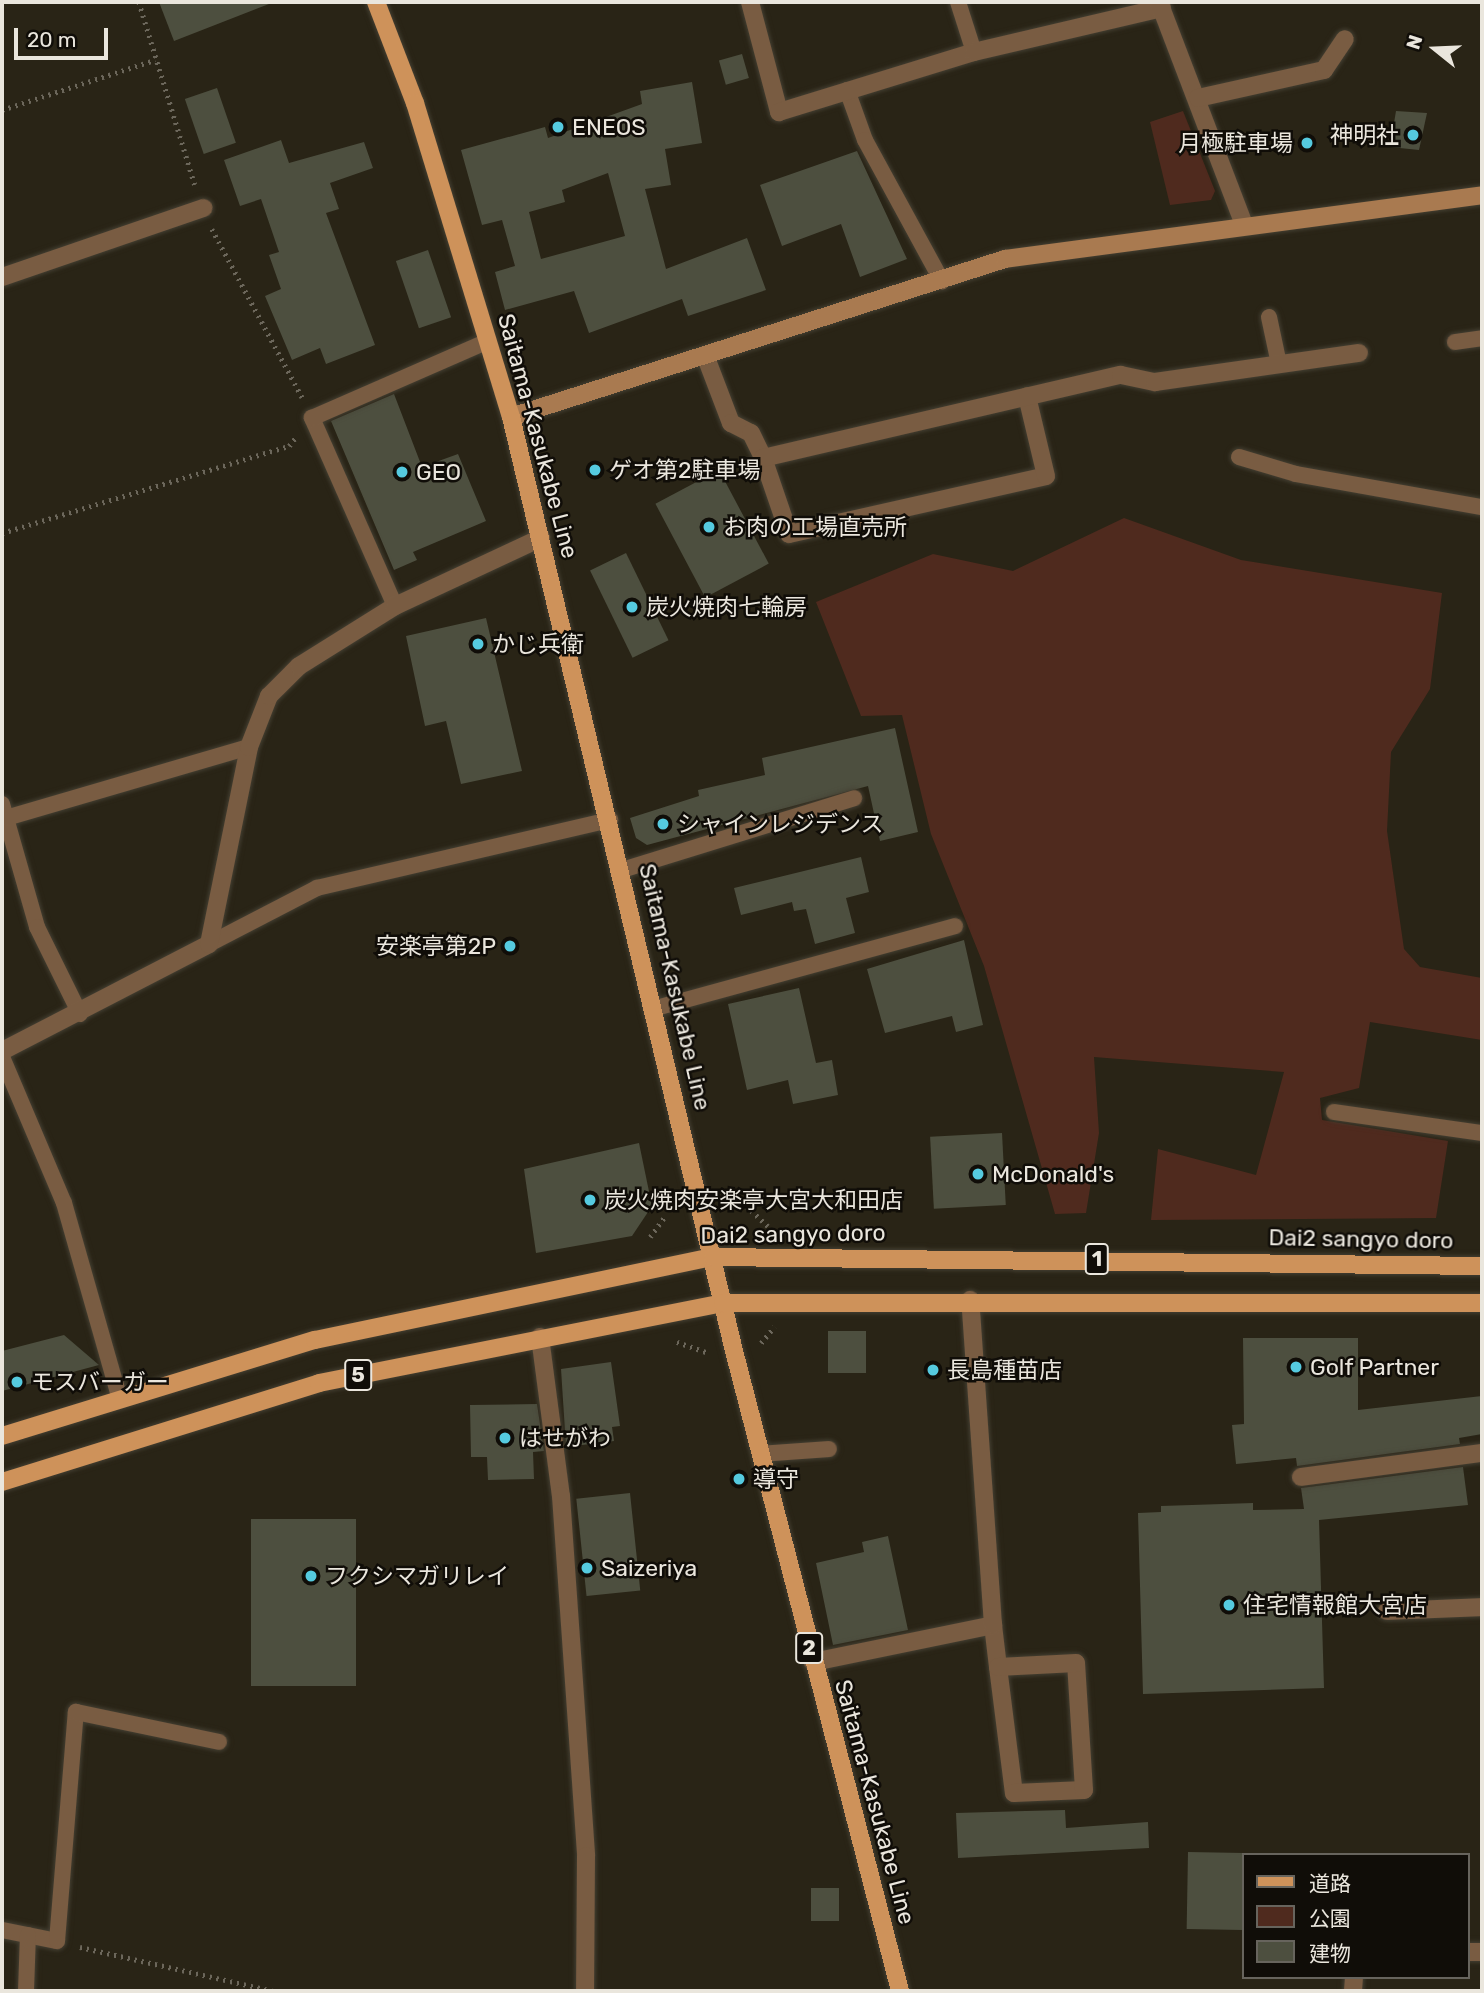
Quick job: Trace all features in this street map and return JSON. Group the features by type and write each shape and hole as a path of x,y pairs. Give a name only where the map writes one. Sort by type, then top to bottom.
{"main road":[{"name":"Saitama-Kasukabe Line","path":"376,2 415,103 511,416 656,1008 760,1454 901,1991"},
{"name":"Dai2 sangyo doro","path":"2,1436 119,1396 315,1340 713,1257 1482,1266"},
{"name":"1","path":"723,1303 970,1300 1482,1303"},
{"name":"5","path":"2,1482 234,1406 540,1337 723,1303"}],"street":[{"path":"750,2 779,112 974,52 1161,5 1244,225"},
{"path":"1198,98 1324,70 1345,38"},
{"path":"511,416 1005,259 1482,195"},
{"path":"2,277 203,208"},
{"path":"762,458 1121,375 1154,382 1359,353"},
{"path":"705,355 731,423 751,433 789,534 1046,476 1027,396"},
{"path":"2,1054 209,944 248,747 269,696 299,666 395,606 541,538"},
{"path":"970,1300 992,1625 1014,1793 1084,1790 1076,1663 998,1667"},
{"path":"540,1337 561,1496 586,1856 585,1991"},
{"path":"1301,1478 1482,1453"},
{"path":"1387,1611 1482,1606"},
{"path":"813,1662 992,1625"}],"lane":[{"path":"958,2 974,52"},
{"path":"847,90 865,140 942,281"},
{"path":"1269,317 1279,364"},
{"path":"1454,342 1482,338"},
{"path":"395,606 312,418 488,341"},
{"path":"1240,457 1296,474 1482,507"},
{"path":"80,1014 37,928 4,811 248,747"},
{"path":"622,870 854,798"},
{"path":"209,944 317,888 610,820"},
{"path":"656,1008 955,926"},
{"path":"2,1054 64,1203 119,1396"},
{"path":"1334,1112 1482,1133"},
{"path":"760,1454 829,1449"},
{"path":"2,1930 57,1941 76,1712 219,1742"},
{"path":"26,1991 28,1936"}],"path":[{"path":"2,533 289,446 312,418 203,208 139,2"},
{"path":"2,110 155,60"},
{"path":"741,1201 768,1226"},
{"path":"650,1237 666,1215"},
{"path":"761,1343 776,1324"},
{"path":"677,1342 709,1353"},
{"path":"57,1941 273,1991"}],"green space":[{"path":"1183,111 1215,191 1211,200 1170,205 1150,122"},
{"path":"1124,518 1241,560 1442,593 1430,689 1391,752 1387,831 1404,949 1420,967 1482,978 1482,1040 1370,1022 1359,1088 1320,1098 1322,1120 1448,1141 1436,1218 1151,1220 1158,1149 1256,1175 1284,1072 1094,1057 1099,1133 1086,1213 1055,1214 984,966 931,834 902,715 861,716 816,602 933,554 1013,571"}],"building":[{"path":"159,2 269,2 269,4 174,41"},
{"path":"742,54 749,78 726,85 719,61"},
{"path":"692,82 702,143 665,149 671,185 645,189 666,269 747,238 766,290 688,316 682,299 589,333 574,291 505,310 495,272 515,266 502,220 482,225 461,150 545,127 548,138 642,104 640,91","holes":["608,173 625,236 541,259 529,212 565,202 562,190"]},
{"path":"217,88 236,143 204,154 185,99"},
{"path":"1396,111 1427,113 1419,150 1390,147"},
{"path":"281,140 289,163 364,142 373,168 330,183 339,209 326,213 375,345 326,364 320,348 292,360 265,296 281,289 269,255 279,252 261,199 240,206 224,160"},
{"path":"857,151 907,259 860,277 841,224 782,246 760,185"},
{"path":"428,250 451,317 419,328 396,261"},
{"path":"394,394 422,467 458,454 486,521 413,552 417,560 394,570 331,421"},
{"path":"719,470 769,564 705,597 655,504"},
{"path":"626,553 669,640 633,658 590,571"},
{"path":"486,618 522,771 461,784 446,721 425,726 406,636"},
{"path":"895,728 918,832 880,841 868,786 647,845 636,838 630,818 699,796 698,790 765,775 762,758"},
{"path":"861,857 869,892 846,898 855,933 815,944 806,909 794,911 792,902 741,915 734,888"},
{"path":"964,940 983,1025 956,1032 952,1016 885,1033 867,969"},
{"path":"799,988 816,1063 832,1060 838,1095 793,1104 788,1080 747,1090 728,1004"},
{"path":"1002,1133 1006,1205 934,1209 930,1137"},
{"path":"639,1143 652,1206 632,1236 536,1253 524,1169"},
{"path":"828,1331 866,1331 866,1373 828,1373"},
{"path":"64,1335 99,1365 2,1391 2,1351"},
{"path":"1243,1338 1358,1338 1358,1410 1482,1396 1482,1434 1459,1438 1460,1444 1297,1466 1296,1458 1236,1464 1232,1425 1244,1424"},
{"path":"611,1362 620,1426 612,1427 614,1441 566,1447 561,1369"},
{"path":"537,1404 544,1451 533,1452 534,1479 488,1480 487,1457 471,1457 470,1405"},
{"path":"1463,1467 1468,1505 1319,1520 1324,1688 1143,1694 1138,1513 1161,1512 1161,1506 1253,1503 1253,1510 1304,1509 1301,1488"},
{"path":"630,1493 640,1590 587,1596 576,1499"},
{"path":"251,1519 356,1519 356,1686 251,1686"},
{"path":"888,1536 908,1630 833,1645 816,1563 864,1552 862,1542"},
{"path":"1065,1810 1066,1828 1148,1822 1149,1848 958,1858 956,1813"},
{"path":"1188,1852 1244,1853 1242,1930 1187,1929"},
{"path":"811,1888 839,1888 839,1921 811,1921"}],"place":[{"name":"ENEOS","path":"558,127"},
{"name":"神明社","path":"1413,135"},
{"name":"月極駐車場","path":"1307,143"},
{"name":"ゲオ第2駐車場","path":"595,470"},
{"name":"GEO","path":"402,472"},
{"name":"お肉の工場直売所","path":"709,527"},
{"name":"炭火焼肉七輪房","path":"632,607"},
{"name":"かじ兵衛","path":"478,644"},
{"name":"シャインレジデンス","path":"663,824"},
{"name":"安楽亭第2P","path":"510,946"},
{"name":"McDonald's","path":"978,1174"},
{"name":"炭火焼肉安楽亭大宮大和田店","path":"590,1200"},
{"name":"Golf Partner","path":"1296,1367"},
{"name":"長島種苗店","path":"933,1370"},
{"name":"モスバーガー","path":"17,1382"},
{"name":"はせがわ","path":"505,1438"},
{"name":"導守","path":"739,1479"},
{"name":"Saizeriya","path":"587,1568"},
{"name":"フクシマガリレイ","path":"311,1576"},
{"name":"住宅情報館大宮店","path":"1229,1605"}]}
